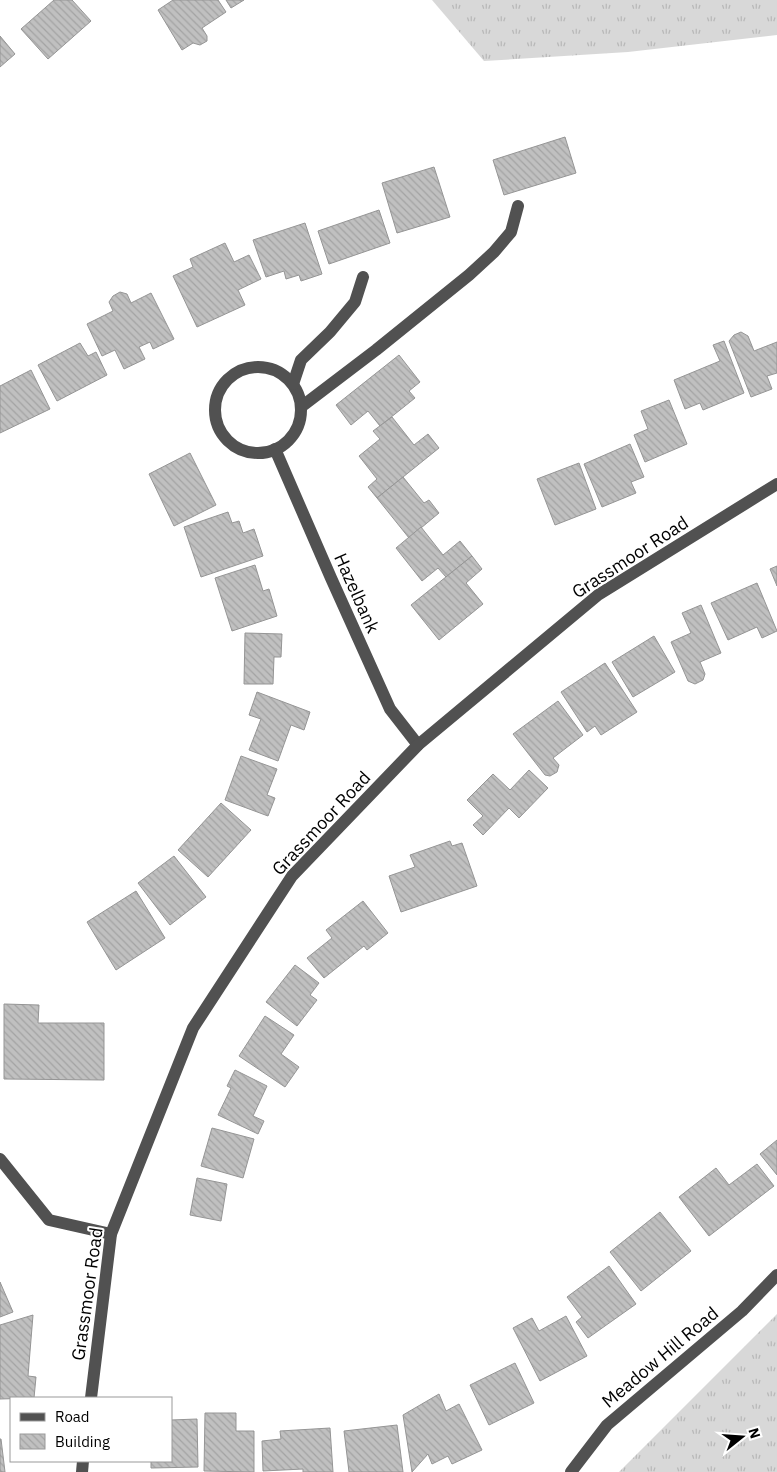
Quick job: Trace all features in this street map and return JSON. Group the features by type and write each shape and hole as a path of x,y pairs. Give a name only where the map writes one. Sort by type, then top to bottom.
{"street":[{"path":"300,407 376,350 469,275 494,252 511,232 518,206"},
{"path":"293,384 301,360 330,332 355,302 363,277"},
{"path":"260,367 281,373 293,384 300,399 300,407 301,414 295,433 284,445 268,452 253,453 239,448 225,438 217,423 215,409 218,395 228,379 243,370 260,367"},
{"name":"Hazelbank","path":"275,449 390,709 418,745"},
{"name":"Grassmoor Road","path":"91,1397 111,1234 193,1028 292,876 418,745 598,595 777,484"},
{"path":"0,1159 48,1220 111,1234"},
{"name":"Meadow Hill Road","path":"571,1472 607,1425 742,1310 777,1275"}],"green space":[{"path":"432,0 777,0 777,35 628,52 484,61"},
{"path":"777,1314 777,1472 619,1472"}],"building":[{"path":"54,0 72,0 91,21 48,59 21,29"},
{"path":"173,0 218,0 226,12 202,28 207,36 207,41 200,45 193,43 182,50 158,10"},
{"path":"226,0 244,0 231,8"},
{"path":"0,36 15,54 0,67"},
{"path":"565,137 576,173 504,195 493,160"},
{"path":"434,167 450,217 397,233 382,183"},
{"path":"379,210 390,243 329,264 318,231"},
{"path":"305,223 322,274 301,281 299,275 286,279 284,271 266,277 253,240"},
{"path":"225,243 234,262 249,255 261,279 238,290 245,305 197,327 173,276 193,267 190,259"},
{"path":"120,292 127,294 131,303 151,293 174,339 153,349 150,342 139,347 145,359 124,369 115,350 102,356 87,324 113,311 109,302 113,296"},
{"path":"741,332 748,336 754,351 777,342 777,373 767,376 772,389 751,397 729,341 734,335"},
{"path":"724,341 744,393 703,410 700,403 685,409 674,380 720,361 713,345"},
{"path":"80,343 88,356 96,352 107,375 57,401 38,365"},
{"path":"399,355 420,382 409,391 415,398 380,426 368,411 351,425 336,405"},
{"path":"31,370 50,409 0,433 0,386"},
{"path":"669,400 687,444 645,462 634,435 648,429 641,411"},
{"path":"392,417 414,445 428,434 439,448 377,498 368,487 377,479 359,456 380,439 373,431"},
{"path":"630,444 644,477 631,482 636,493 602,507 584,464"},
{"path":"190,453 216,505 174,526 149,474"},
{"path":"579,463 596,509 555,525 537,479"},
{"path":"403,477 424,503 429,500 439,513 409,538 377,498"},
{"path":"228,512 232,523 239,521 243,533 254,529 263,556 201,577 184,527"},
{"path":"421,527 443,555 460,541 472,556 446,577 438,568 422,581 396,548"},
{"path":"472,556 482,569 466,583 483,604 439,640 411,605"},
{"path":"255,565 263,591 269,589 277,616 232,631 215,578"},
{"path":"777,566 777,586 770,569"},
{"path":"757,583 777,631 762,638 757,627 728,640 711,603"},
{"path":"701,605 721,653 700,662 705,674 703,680 695,684 688,681 671,642 691,633 682,613"},
{"path":"245,633 282,634 281,657 274,657 273,684 244,684"},
{"path":"654,636 675,672 633,697 612,662"},
{"path":"605,663 637,712 601,735 595,726 587,732 561,692"},
{"path":"257,692 310,712 304,730 291,725 278,761 249,750 261,719 249,715"},
{"path":"558,701 583,735 553,758 559,765 557,772 550,776 545,775 513,734"},
{"path":"241,756 277,769 267,795 275,798 268,816 225,800"},
{"path":"529,770 548,788 519,818 509,808 483,835 473,825 483,816 467,800 493,774 510,790"},
{"path":"221,803 251,830 208,877 178,850"},
{"path":"450,841 452,846 462,843 477,886 401,912 389,876 415,867 410,855"},
{"path":"174,856 206,897 170,925 138,883"},
{"path":"136,891 165,938 116,970 87,922"},
{"path":"363,901 388,933 367,950 364,946 324,978 307,958 332,938 326,930"},
{"path":"295,965 319,983 310,995 317,1000 297,1026 266,1002"},
{"path":"4,1004 39,1005 38,1023 104,1023 104,1080 4,1079"},
{"path":"265,1016 294,1035 281,1054 299,1067 285,1087 239,1056"},
{"path":"235,1070 267,1086 253,1116 264,1121 258,1134 218,1115 231,1088 227,1086"},
{"path":"212,1128 254,1139 243,1178 201,1166"},
{"path":"777,1140 777,1175 760,1154"},
{"path":"757,1164 774,1186 709,1236 679,1197 716,1168 729,1185"},
{"path":"197,1178 227,1184 221,1221 190,1215"},
{"path":"660,1212 691,1251 641,1291 610,1252"},
{"path":"609,1266 636,1304 588,1338 576,1322 582,1317 567,1297"},
{"path":"0,1282 13,1312 0,1317"},
{"path":"33,1315 28,1376 36,1377 34,1397 0,1399 0,1325"},
{"path":"566,1316 587,1356 540,1381 513,1328 532,1318 539,1331"},
{"path":"515,1363 534,1403 489,1425 470,1385"},
{"path":"439,1394 446,1411 459,1404 482,1450 452,1464 448,1456 432,1464 428,1454 412,1472 403,1415"},
{"path":"205,1413 236,1413 236,1431 254,1431 254,1472 204,1471"},
{"path":"197,1419 198,1467 151,1468 151,1462 172,1462 172,1420"},
{"path":"397,1425 403,1472 349,1472 344,1431"},
{"path":"330,1428 333,1472 303,1472 303,1469 263,1471 262,1441 281,1439 280,1431"},
{"path":"1,1439 5,1472 0,1472"}]}
